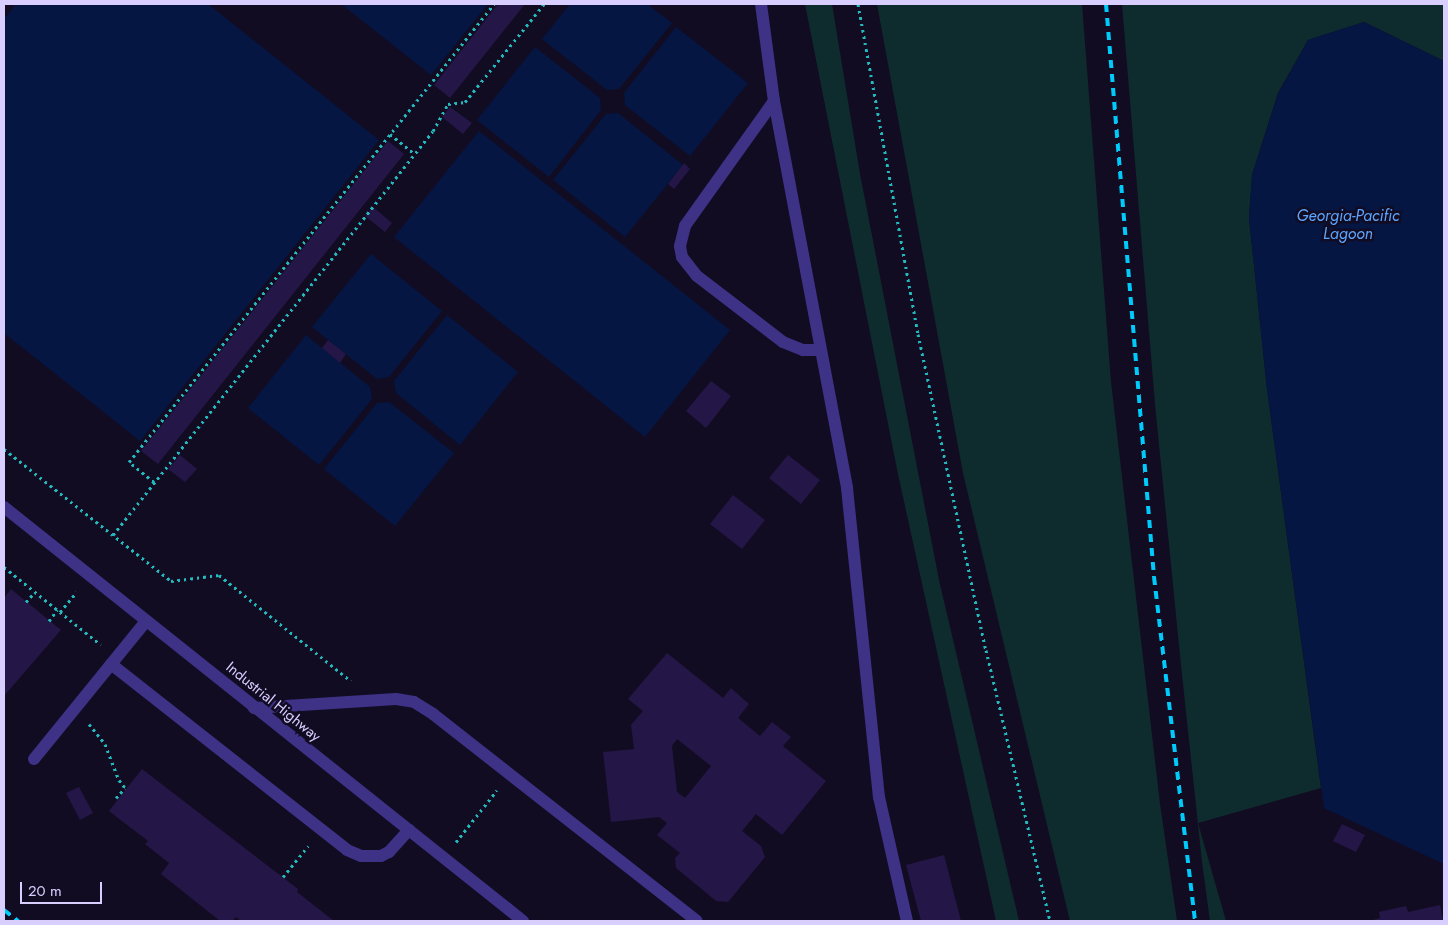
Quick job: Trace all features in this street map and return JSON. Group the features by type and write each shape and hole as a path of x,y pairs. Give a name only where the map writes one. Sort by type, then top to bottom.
{"street":[{"path":"761,4 774,101 847,488 879,797 907,921"},
{"path":"774,101 685,226 680,246 682,257 697,276 782,342 803,350 820,350"},
{"name":"Industrial Highway","path":"4,507 523,921"},
{"path":"34,759 146,621"},
{"path":"114,661 347,850 374,857 389,852 409,830"},
{"path":"254,708 375,700 405,700 424,707 697,921"}],"path":[{"path":"154,482 129,462 494,4"},
{"path":"112,535 415,154 448,104 465,102 544,4"},
{"path":"858,4 918,334 986,650 1050,921"},
{"path":"390,134 415,154"},
{"path":"4,449 171,581 219,575 375,700"},
{"path":"4,567 59,611 114,661"},
{"path":"49,620 90,576"},
{"path":"26,602 35,592"},
{"path":"74,709 102,739 126,788 116,798"},
{"path":"444,858 510,774"},
{"path":"283,878 321,830"}],"green space":[{"path":"805,4 832,4 860,174 939,580 1019,921 996,921 898,474"},
{"path":"877,4 1082,4 1111,382 1160,804 1177,921 1070,921 963,473"},
{"path":"1122,4 1444,4 1444,61 1364,22 1308,40 1278,93 1252,175 1249,218 1267,389 1321,788 1198,823 1226,921 1210,921 1202,862 1155,404"}],"water":[{"path":"16,4 208,4 379,140 140,441 4,333 4,19"},
{"path":"341,4 488,4 431,75"},
{"path":"570,4 647,4 672,23 619,89 607,90 542,39"},
{"name":"Georgia-Pacific Lagoon","path":"1364,22 1444,61 1444,864 1324,808 1267,389 1249,218 1252,175 1278,94 1308,40"},
{"path":"676,27 748,83 690,156 625,105 624,93"},
{"path":"535,47 600,98 601,110 549,177 477,120"},
{"path":"618,113 683,165 625,237 553,180 606,114"},
{"path":"479,131 730,330 645,437 394,237"},
{"path":"371,254 442,311 389,377 377,379 312,327"},
{"path":"447,315 518,372 460,445 396,393 394,381"},
{"path":"306,335 370,387 372,399 319,465 248,408"},
{"path":"389,402 454,453 395,526 324,469 377,403"}],"building":[{"path":"498,4 525,4 450,98 434,85"},
{"path":"450,107 472,123 463,134 442,117"},
{"path":"388,141 404,154 158,464 141,451"},
{"path":"684,163 690,169 674,189 668,184"},
{"path":"373,207 392,223 385,232 365,216"},
{"path":"328,340 346,354 340,363 322,348"},
{"path":"711,381 731,396 706,428 686,411"},
{"path":"180,455 197,469 185,482 168,469"},
{"path":"788,455 820,480 801,504 769,478"},
{"path":"733,495 765,520 742,549 710,524"},
{"path":"11,589 61,630 4,696 4,598"},
{"path":"667,653 723,698 731,688 749,704 738,718 760,736 772,722 791,737 783,746 826,781 782,835 756,814 742,831 761,846 765,857 728,902 716,901 676,868 675,858 680,853 657,835 667,823 659,817 611,822 603,752 634,749 631,725 643,711 628,699","holes":["677,739 711,766 685,798 677,792 672,746"]},
{"path":"142,769 298,889 297,892 334,921 241,921 236,917 232,921 220,921 161,874 169,863 145,844 148,841 109,811"},
{"path":"79,787 93,813 80,820 66,793"},
{"path":"1342,824 1365,835 1356,852 1333,841"},
{"path":"944,855 961,921 921,921 906,865"},
{"path":"1440,905 1443,921 1370,921 1380,918 1379,912 1406,906 1408,912"}],"railway":[{"path":"1106,4 1154,577 1195,921"},
{"path":"4,910 18,921"}]}
